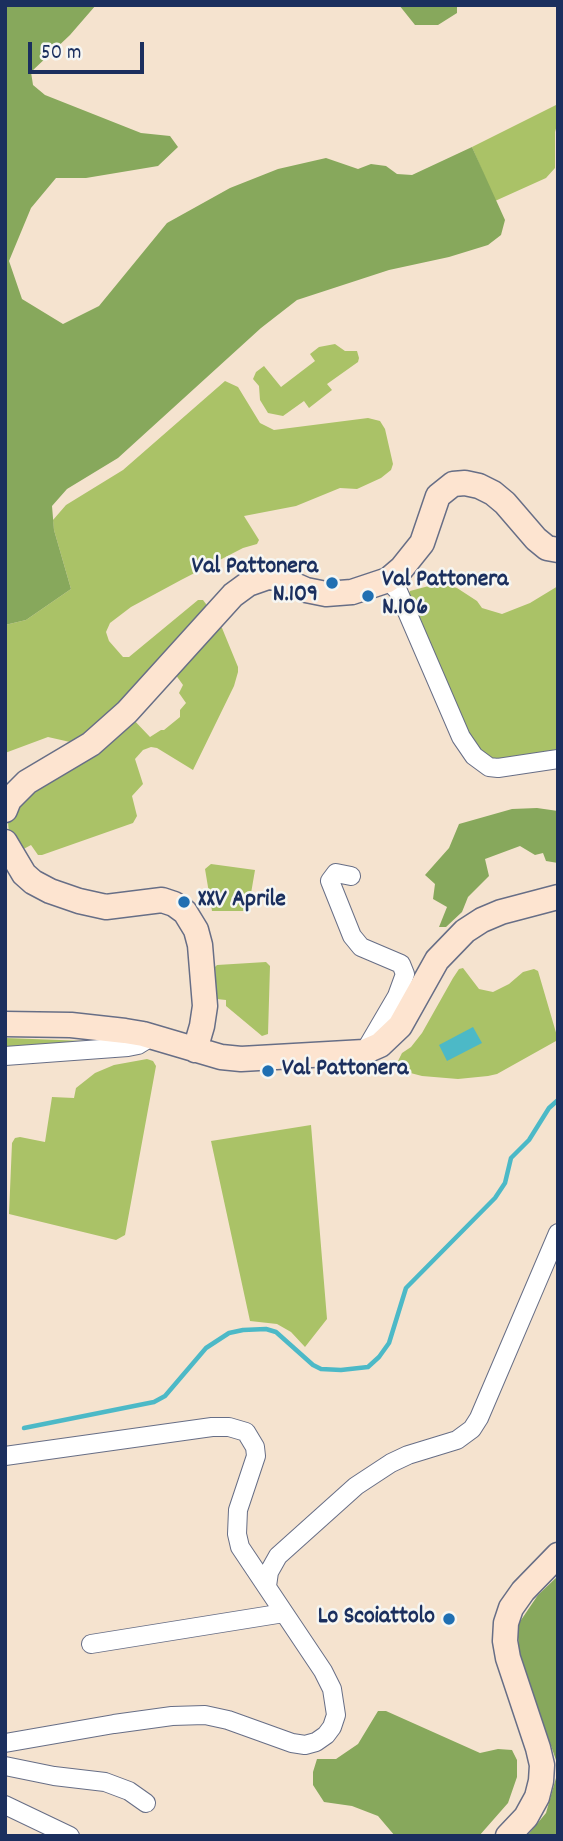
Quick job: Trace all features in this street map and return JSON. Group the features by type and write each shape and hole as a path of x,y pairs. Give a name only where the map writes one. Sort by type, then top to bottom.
{"street":[{"path":"5,810 9,800 27,782 91,744 120,719 233,595 248,584 279,578 306,590 326,594 352,592 388,580 402,568 422,543 438,496 453,484 479,485 493,493 536,539 547,548 558,550"},
{"path":"388,580 398,591 461,737 474,756 489,767 498,768 558,759"},
{"path":"5,842 24,874 50,891 106,907 162,900 185,912 196,930 200,945 205,1006 195,1050"},
{"path":"351,876 336,873 330,881 352,936 361,947 401,964 405,974 397,996 364,1052"},
{"path":"5,1024 71,1025 125,1031 221,1057 241,1059 364,1052 380,1045 400,1026 437,960 466,931 501,912 558,897"},
{"path":"5,1056 138,1045 151,1037"},
{"path":"267,1586 269,1572 278,1556 356,1486 391,1463 457,1440 472,1429 558,1233"},
{"path":"5,1456 212,1427 229,1427 246,1432 255,1447 256,1456 238,1510 237,1534 240,1547 323,1671 335,1700 336,1714 332,1727 316,1742 305,1745 292,1744 228,1720 205,1715 172,1716 114,1724 5,1743"},
{"path":"508,1836 526,1817 537,1797 542,1765 508,1658 506,1623 511,1608 523,1591 558,1555"},
{"path":"91,1644 284,1613"},
{"path":"5,1766 54,1776 105,1782 130,1791 146,1803"},
{"path":"5,1805 70,1836"}],"green space":[{"path":"5,5 96,5 70,35 31,72 33,85 45,95 141,133 170,136 178,147 158,166 86,178 56,178 31,208 9,261 22,299 63,324 99,306 167,223 230,188 278,169 326,158 358,169 371,164 386,166 397,174 412,175 472,147 505,220 501,235 488,245 389,270 297,300 261,328 118,458 67,489 52,506 54,530 71,589 26,620 5,625"},
{"path":"399,5 457,5 457,13 438,25 415,25"},
{"path":"558,104 555,168 546,178 495,201 472,147"},
{"path":"335,344 345,351 357,351 359,358 358,362 327,384 332,390 309,408 304,401 283,416 268,413 260,400 259,386 253,379 256,372 264,366 281,387 315,361 310,354 319,347"},
{"path":"225,381 238,387 260,423 274,430 368,418 380,421 385,429 393,464 391,470 381,478 357,489 340,488 296,506 244,516 259,540 257,544 243,548 181,580 131,607 110,623 106,632 109,641 123,657 129,657 198,600 203,600 206,604 208,609 140,688 84,735 70,742 48,737 5,753 5,625 26,620 71,589 53,520 66,505 123,470"},
{"path":"440,583 457,588 477,601 482,608 502,614 530,603 558,586 558,749 497,760 484,754 473,744 408,595 410,591"},
{"path":"217,624 222,628 238,672 234,686 193,770 157,748 143,750 135,759 143,784 132,796 137,816 133,823 42,855 38,855 31,845 18,852 9,833 8,823 16,797 131,717 150,737 180,717 180,710 186,703 179,693 183,685 173,671"},
{"path":"512,809 558,811 558,863 546,861 543,853 535,855 520,846 485,859 489,876 468,897 462,912 446,927 439,927 447,907 433,899 435,884 425,875 449,848 459,824"},
{"path":"211,864 255,870 248,911 212,911 205,869"},
{"path":"266,962 270,966 268,1034 262,1036 226,1006 226,1000 217,999 215,967"},
{"path":"463,968 479,989 493,992 509,984 523,972 534,969 538,971 557,1036 556,1041 497,1074 488,1076 458,1079 422,1076 399,1070 397,1063 402,1053 411,1047 422,1033 453,978 459,969"},
{"path":"5,1038 87,1041 87,1043 5,1048"},
{"path":"147,1059 153,1061 156,1066 125,1235 116,1240 9,1214 12,1143 15,1138 45,1142 52,1097 74,1098 76,1088 95,1073 114,1065"},
{"path":"311,1125 327,1319 305,1347 291,1332 277,1324 250,1321 211,1141"},
{"path":"558,1576 558,1836 527,1836 546,1813 556,1778 556,1760 520,1658 517,1626 538,1595"},
{"path":"378,1711 386,1711 480,1753 498,1749 512,1750 517,1760 517,1777 508,1803 479,1836 395,1836 378,1816 352,1806 324,1802 313,1785 317,1759 336,1759 358,1744"}],"water":[{"path":"473,1027 482,1043 447,1061 439,1045"}],"waterway":[{"path":"24,1428 154,1402 165,1396 206,1348 229,1333 243,1330 266,1329 276,1332 321,1369 368,1367 389,1343 406,1288 495,1198 505,1183 511,1158 529,1140 549,1108 558,1100"}],"place":[{"name":"Val Pattonera N.109","path":"332,583"},
{"name":"Val Pattonera N.106","path":"368,596"},
{"name":"XXV Aprile","path":"184,902"},
{"name":"Val Pattonera","path":"268,1071"},
{"name":"Lo Scoiattolo","path":"449,1619"}]}
